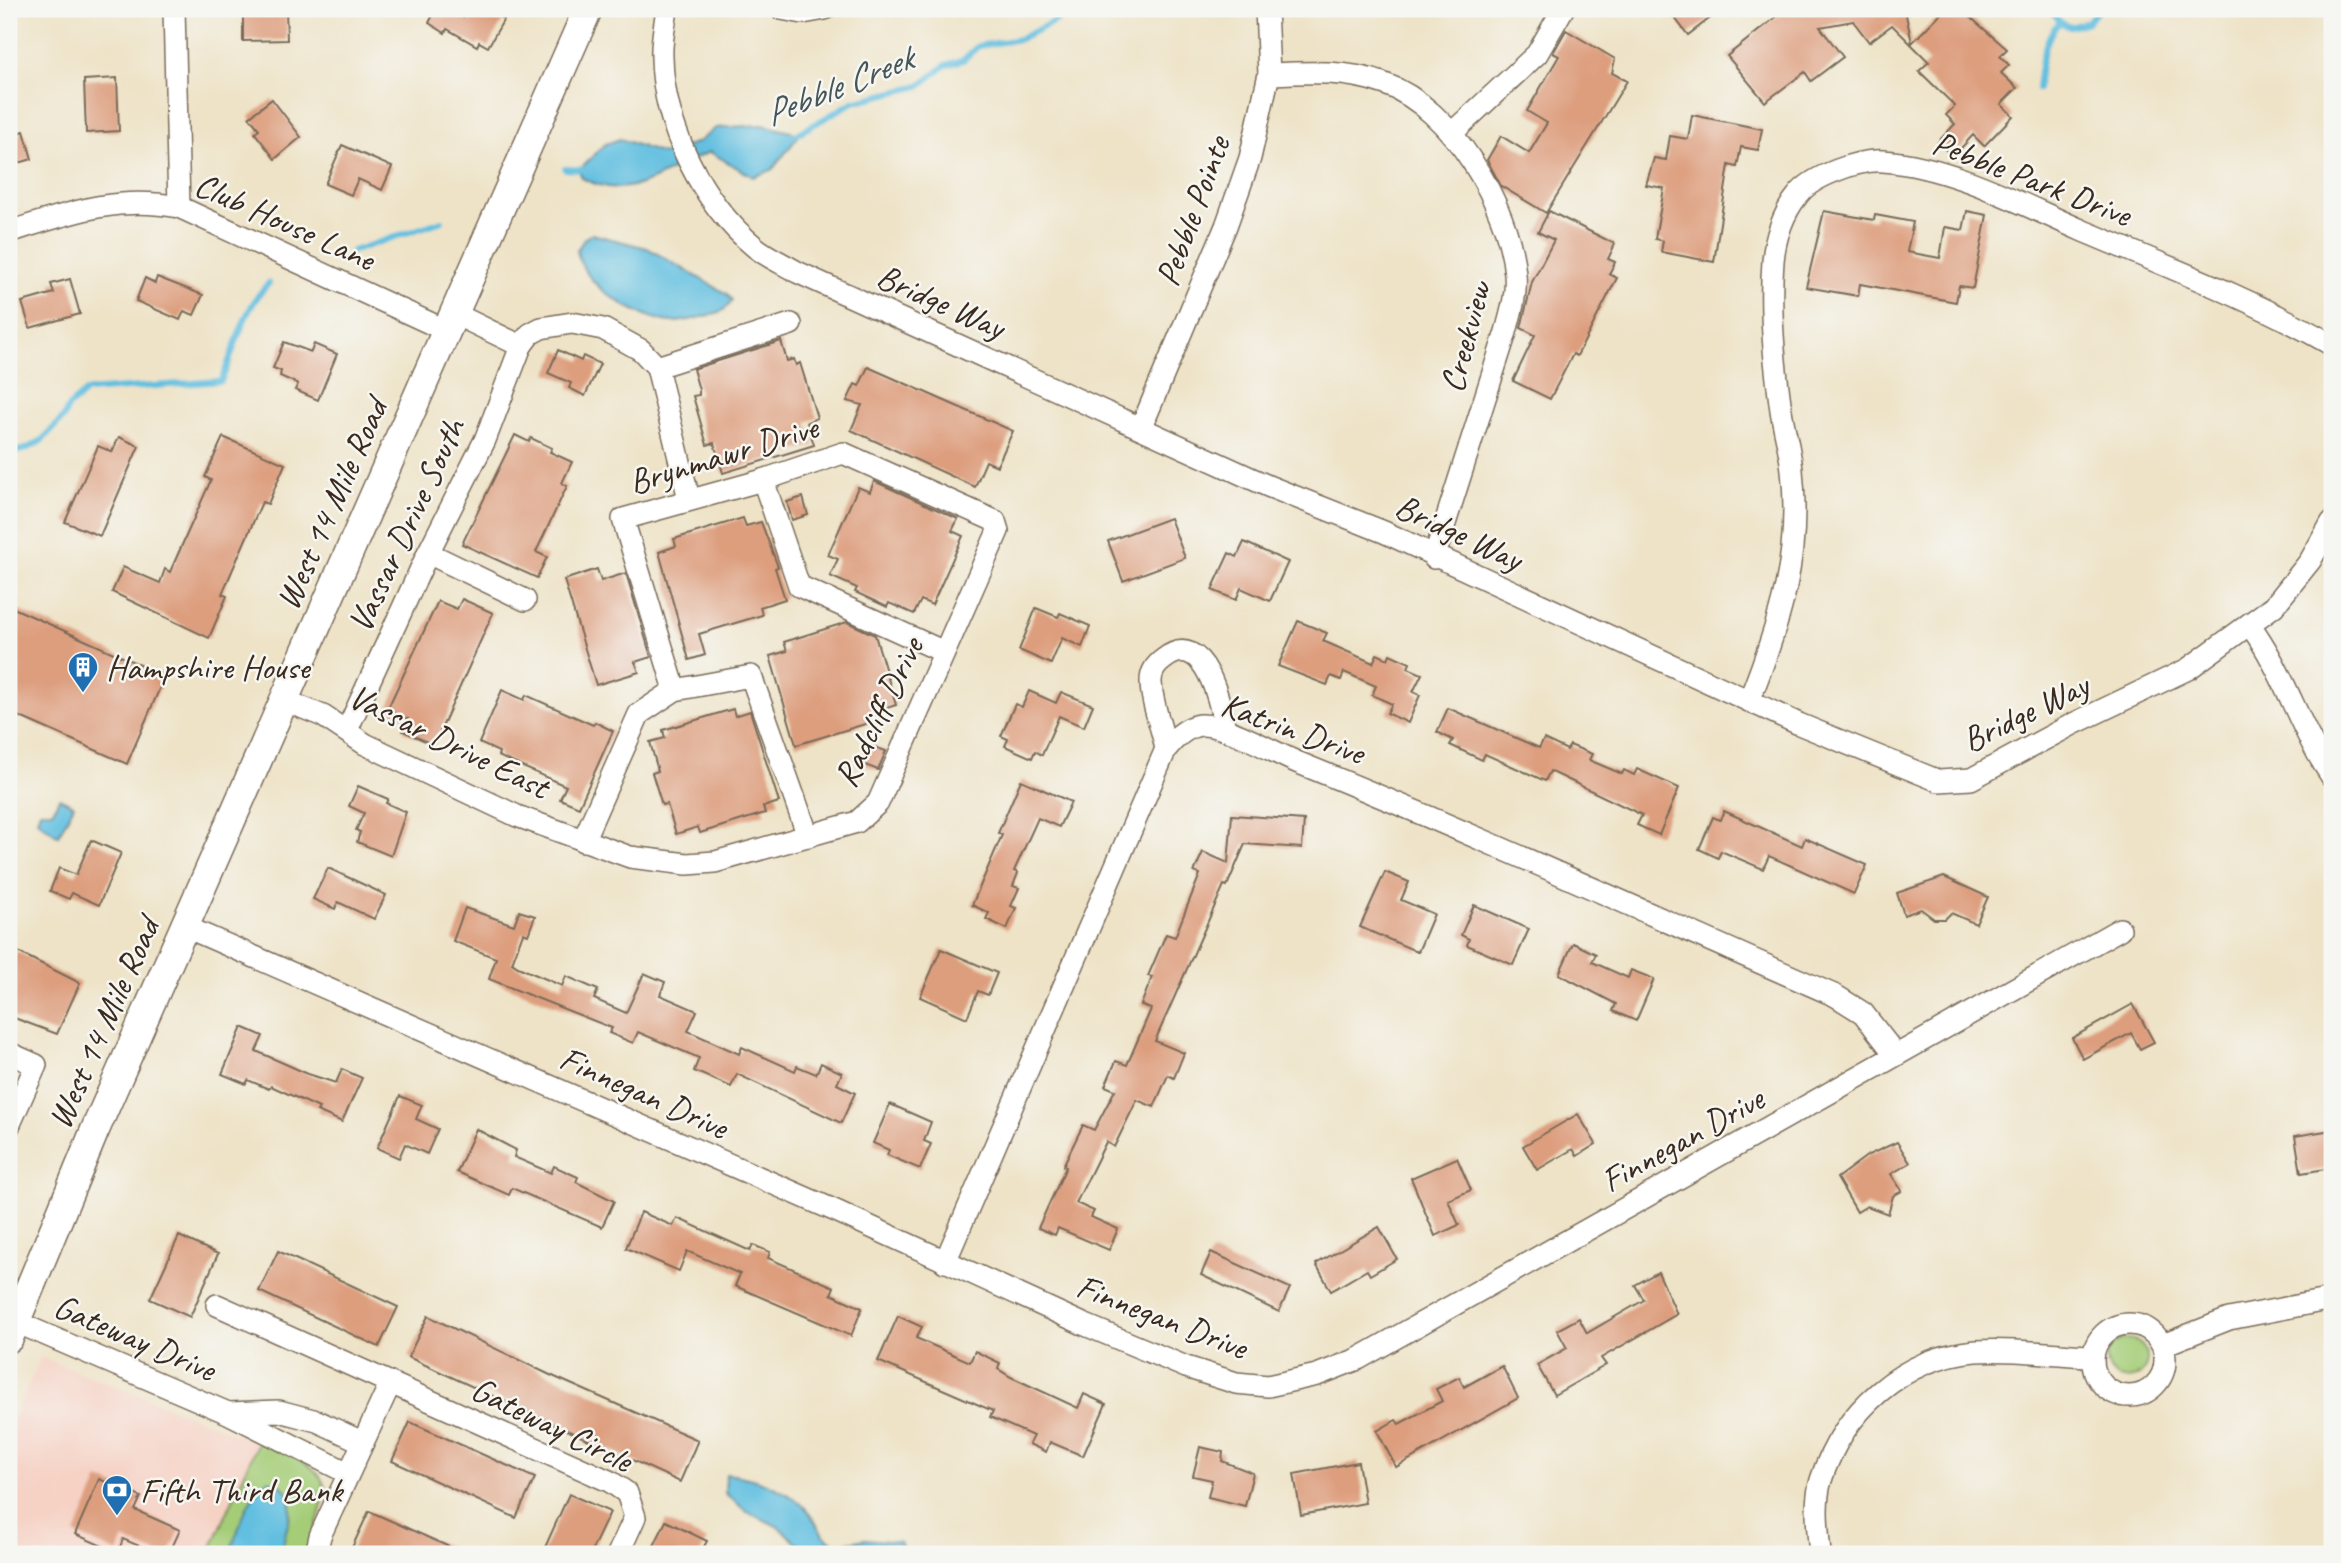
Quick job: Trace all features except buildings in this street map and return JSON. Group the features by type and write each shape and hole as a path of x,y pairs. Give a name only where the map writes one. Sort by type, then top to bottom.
{"street":[{"path":"174,9 179,207"},
{"name":"West 14 Mile Road","path":"12,1330 95,1130 286,701 588,9"},
{"name":"Bridge Way","path":"667,9 661,56 666,100 678,140 693,170 715,202 755,247 797,272 1268,486 1384,532 1434,558 1749,701 1939,781 1971,779 2073,724 2188,669 2273,606 2310,561 2332,522"},
{"path":"781,9 803,13 825,9"},
{"name":"Pebble Pointe","path":"1141,428 1226,226 1250,158 1269,74 1266,9"},
{"path":"1452,133 1537,54 1563,9"},
{"name":"Creekview","path":"1269,74 1330,72 1357,75 1388,84 1430,110 1452,133 1480,176 1512,253 1516,294 1434,558"},
{"name":"Pebble Park Drive","path":"1749,701 1790,579 1794,522 1792,470 1771,331 1773,262 1778,232 1799,193 1813,184 1847,164 1881,160 1970,183 2146,258 2332,345"},
{"name":"Club House Lane","path":"9,232 117,202 139,201 179,207 451,323"},
{"path":"451,323 521,346 530,334 541,328 557,324 584,324 603,329 641,349 657,367 689,499"},
{"path":"657,367 791,324"},
{"name":"Vassar Drive South","path":"347,730 428,553 485,440 521,346"},
{"name":"Brynmawr Drive","path":"675,690 623,519 764,480 843,453"},
{"name":"Radcliff Drive","path":"583,841 630,857 687,864 715,862 858,822 878,803 998,531 995,521 843,453"},
{"path":"764,480 799,586 944,652"},
{"path":"428,553 526,600"},
{"path":"2249,624 2266,647 2303,725 2332,777"},
{"path":"1166,749 1150,678 1156,665 1169,655 1182,652 1193,656 1206,667 1220,702 1224,730"},
{"path":"583,841 639,714 675,690 751,676 808,836"},
{"name":"Vassar Drive East","path":"286,701 347,730 365,744 517,816 583,841"},
{"name":"Katrin Drive","path":"945,1262 1166,749 1176,736 1199,725 1224,730 1836,996 1863,1013 1895,1054"},
{"name":"Finnegan Drive","path":"186,927 1186,1367 1236,1383 1268,1386 1317,1375 1358,1359 2120,929"},
{"path":"9,1053 36,1065 9,1126"},
{"path":"2162,1345 2230,1319 2332,1299"},
{"name":"Gateway Circle","path":"217,1305 567,1461 627,1493 635,1517 618,1554"},
{"path":"2124,1324 2147,1328 2162,1345 2166,1357 2160,1379 2152,1388 2129,1396 2117,1394 2099,1379 2093,1356 2103,1335 2124,1324"},
{"name":"Gateway Drive","path":"12,1330 228,1413 348,1473"},
{"path":"1821,1554 1817,1521 1821,1481 1848,1425 1883,1388 1931,1359 1975,1351 2093,1356"},
{"path":"316,1554 320,1536 390,1384"},
{"name":"Gateway Drive","path":"228,1413 279,1411 317,1421 362,1442"}],"shaded area":[{"path":"41,1357 258,1442 209,1554 9,1554 9,1428"}],"green space":[{"path":"2127,1339 2141,1345 2147,1359 2141,1373 2127,1379 2113,1373 2107,1359 2113,1345"},
{"path":"258,1442 309,1465 322,1481 325,1496 308,1554 209,1554"}],"water":[{"path":"762,125 800,134 772,170 753,177 710,152 648,182 633,186 617,188 600,185 582,178 579,170 605,144 620,139 663,154 698,142 716,128"},
{"path":"592,234 647,248 727,294 732,300 718,313 679,322 664,321 636,311 598,286 581,263 577,250 585,238"},
{"path":"59,798 74,805 58,836 37,820 40,811 53,811"},
{"path":"726,1474 756,1480 785,1493 807,1510 824,1535 837,1545 864,1539 900,1542 905,1554 809,1554 779,1527 746,1511 725,1493"},
{"path":"268,1480 288,1492 291,1501 282,1554 229,1554 254,1494"}],"waterway":[{"name":"Pebble Creek","path":"794,136 853,102 919,86 946,65 963,60 978,46 1020,39 1078,9"},
{"name":"Pebble Creek","path":"2051,9 2060,22 2070,27 2088,22 2099,9"},
{"path":"2038,89 2046,44 2060,22"},
{"name":"Pebble Creek","path":"565,169 586,170"},
{"name":"Pebble Creek","path":"353,251 442,221"},
{"name":"Pebble Creek","path":"9,453 26,449 41,441 63,418 69,406 87,391 221,381 246,316 269,283"}],"place":[{"name":"Hampshire House","path":"83,694"},
{"name":"Fifth Third Bank","path":"117,1517"}]}
